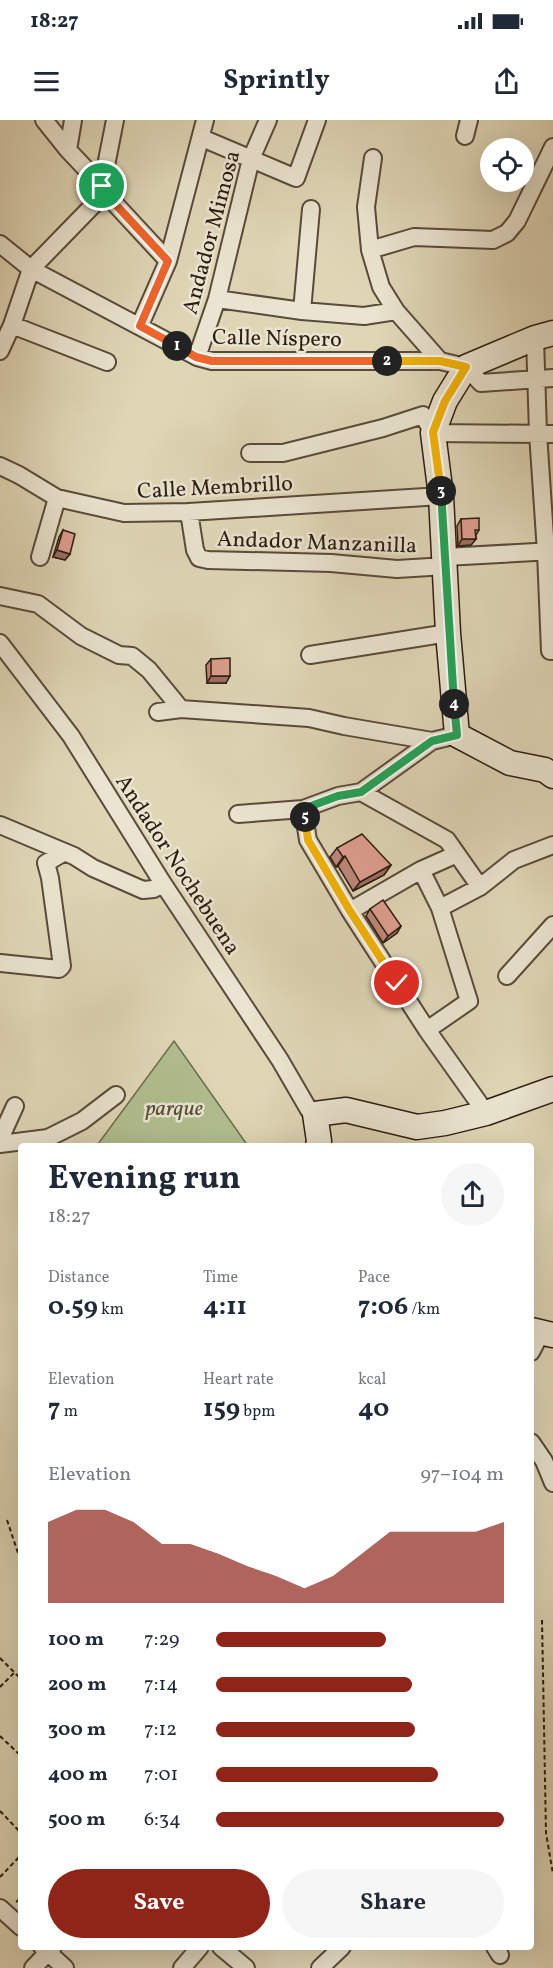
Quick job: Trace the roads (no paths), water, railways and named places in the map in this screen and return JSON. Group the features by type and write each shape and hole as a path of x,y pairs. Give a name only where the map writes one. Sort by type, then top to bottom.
{"main road":[{"path":"544,336 466,367 445,401 433,432 441,496 448,633 457,735 510,763 550,771"},
{"path":"319,1143 315,1114 346,1110 417,1126 445,1123 486,1113 553,1089"}],"street":[{"path":"44,120 168,261"},
{"path":"68,150 73,120"},
{"path":"0,351 12,325 31,269 104,190 115,120"},
{"path":"140,326 168,261 205,120"},
{"name":"Andador Mimosa","path":"196,357 217,299 251,159 268,120"},
{"path":"202,138 296,178 317,120"},
{"path":"370,250 414,237 493,240 507,233 516,221 553,147"},
{"path":"373,158 366,207 370,250 381,287 396,312 440,361"},
{"path":"302,311 311,209"},
{"name":"Calle Níspero","path":"0,244 31,269 196,357 212,361 440,361 466,367 481,382 545,380"},
{"path":"217,299 302,311 364,316 396,312"},
{"path":"12,325 107,362"},
{"path":"544,336 551,651"},
{"path":"250,453 283,453 383,428 423,415 433,432 545,434"},
{"name":"Calle Membrillo","path":"0,466 20,475 57,498 124,513 189,512 441,496"},
{"path":"40,557 57,498"},
{"name":"Andador Manzanilla","path":"189,512 195,550 199,558 208,560 331,563 397,569 550,551"},
{"path":"0,596 38,604 81,636 119,655 132,656 149,670 181,709"},
{"path":"310,656 448,633"},
{"name":"Andador Nochebuena","path":"0,643 71,736 162,882 280,1060 309,1110 315,1114"},
{"path":"158,712 181,709 309,717 344,726 432,741"},
{"path":"238,814 303,809 338,796 361,792 432,741 457,735"},
{"path":"361,792 447,840 480,887"},
{"path":"303,809 308,840 350,911 427,1030 486,1113"},
{"path":"0,825 74,856 93,868 142,890 154,889 162,882"},
{"path":"440,908 480,887 514,860 553,845"},
{"path":"0,963 59,969 62,966 46,863 63,853"},
{"path":"350,911 421,870 457,854"},
{"path":"421,870 440,908 469,1001 427,1030"},
{"path":"507,976 553,925"},
{"path":"0,1144 48,1138 82,1121 116,1095"},
{"path":"0,1139 15,1106"},
{"path":"534,1347 542,1332"},
{"path":"534,1447 553,1483"},
{"path":"0,1908 18,1924"},
{"path":"33,1968 47,1950"},
{"path":"49,1950 65,1968"},
{"path":"182,1968 197,1950"},
{"path":"225,1950 246,1968"},
{"path":"320,1968 339,1950"}],"park label":[{"name":"parque","path":"174,1107"}]}
